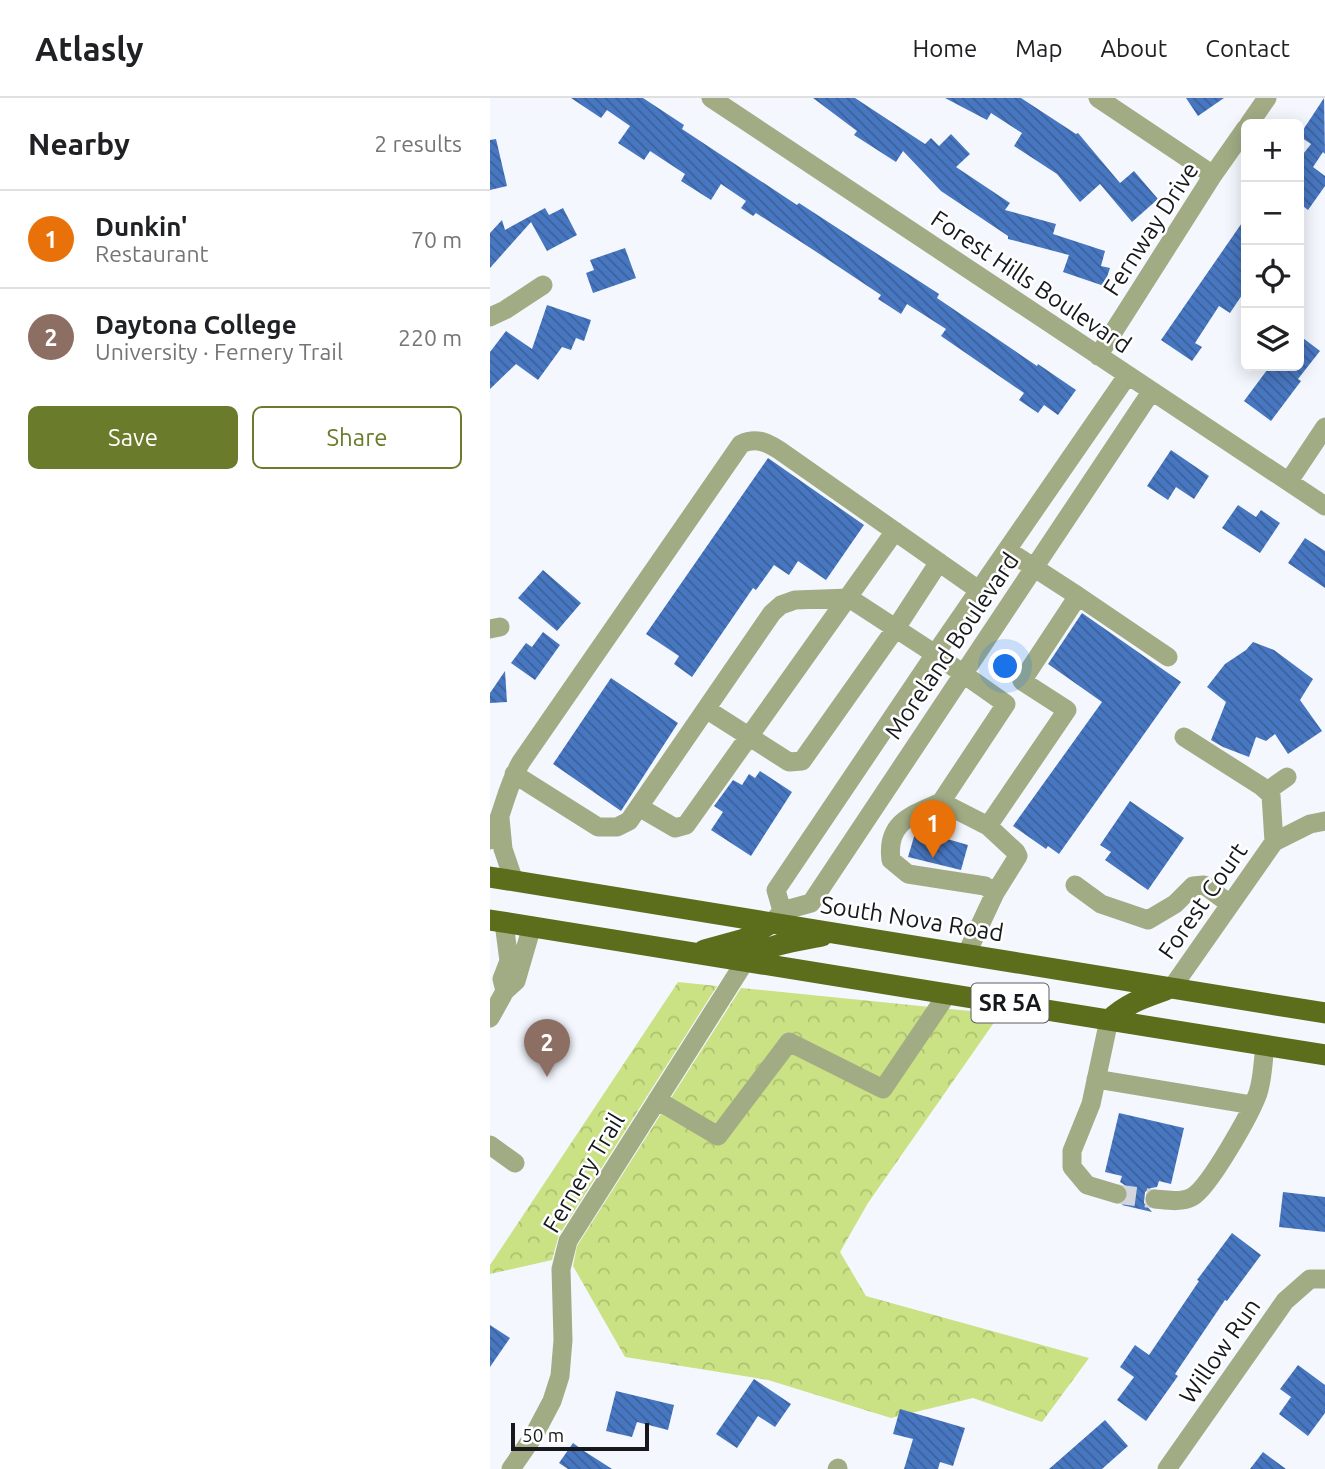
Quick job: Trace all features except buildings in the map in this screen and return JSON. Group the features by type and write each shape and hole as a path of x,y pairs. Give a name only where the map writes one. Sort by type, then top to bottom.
{"main road":[{"name":"South Nova Road","path":"490,877 777,917 835,933 1325,1013"},
{"path":"695,952 744,939 777,917"},
{"name":"SR 5A","path":"497,921 1325,1055"},
{"path":"746,960 771,947 835,933"},
{"path":"1110,1020 1135,1000 1171,989"}],"street":[{"name":"Forest Hills Boulevard","path":"710,98 1325,506"},
{"path":"1098,98 1213,176"},
{"name":"Fernway Drive","path":"1253,119 1267,98"},
{"name":"Fernway Drive","path":"1098,356 1241,136"},
{"path":"490,317 543,285"},
{"name":"Moreland Boulevard","path":"1127,376 776,890 777,917 811,904 1151,392"},
{"path":"1289,481 1325,428"},
{"path":"490,840 514,774 741,443 748,440 762,441 779,450 980,591"},
{"path":"639,807 674,828 686,825 895,531"},
{"path":"1007,550 1168,657"},
{"path":"706,709 789,762 802,761 939,562"},
{"path":"995,892 985,886 908,874 891,860 889,848 899,824 941,802 1078,596"},
{"path":"514,774 598,827 617,827 629,821 772,614 781,605 795,600 849,598 1006,704"},
{"path":"988,826 1066,709 1022,681"},
{"path":"1184,737 1271,795 1274,842 1310,824 1325,821"},
{"path":"1267,791 1287,777"},
{"path":"941,802 988,826 1017,856 995,892 966,955"},
{"path":"500,817 503,849 514,881"},
{"name":"Forest Court","path":"1171,989 1274,842"},
{"path":"1075,885 1101,904 1148,920 1175,904 1193,886 1204,885 1230,904"},
{"path":"497,921 509,961 502,979 505,991"},
{"path":"490,1018 505,991 516,981 532,926"},
{"name":"Fernery Trail","path":"511,1469 533,1437 552,1401 560,1376 563,1340 561,1269 568,1241 746,960"},
{"path":"657,1100 718,1136 789,1042 883,1088 948,993"},
{"path":"1110,1020 1091,1104 1072,1151 1072,1167 1087,1185 1117,1194"},
{"path":"1155,1199 1178,1201 1193,1197 1203,1187 1237,1137 1259,1091 1265,1045"},
{"path":"1096,1079 1252,1105"},
{"path":"490,1145 515,1163"},
{"name":"Willow Run","path":"1167,1469 1284,1301 1310,1279 1325,1279"}],"green space":[{"path":"678,982 717,986 559,1235 552,1260 490,1274 490,1265"},
{"path":"741,988 1000,1014 868,1203 840,1252 866,1296 1089,1358 1042,1422 973,1398 891,1418 768,1380 625,1357 573,1266 577,1246"}],"tunnel":[{"path":"1117,1194 1155,1199"}],"place":[{"name":"Dunkin'","path":"933,858"},
{"name":"Daytona College","path":"547,1077"}]}
